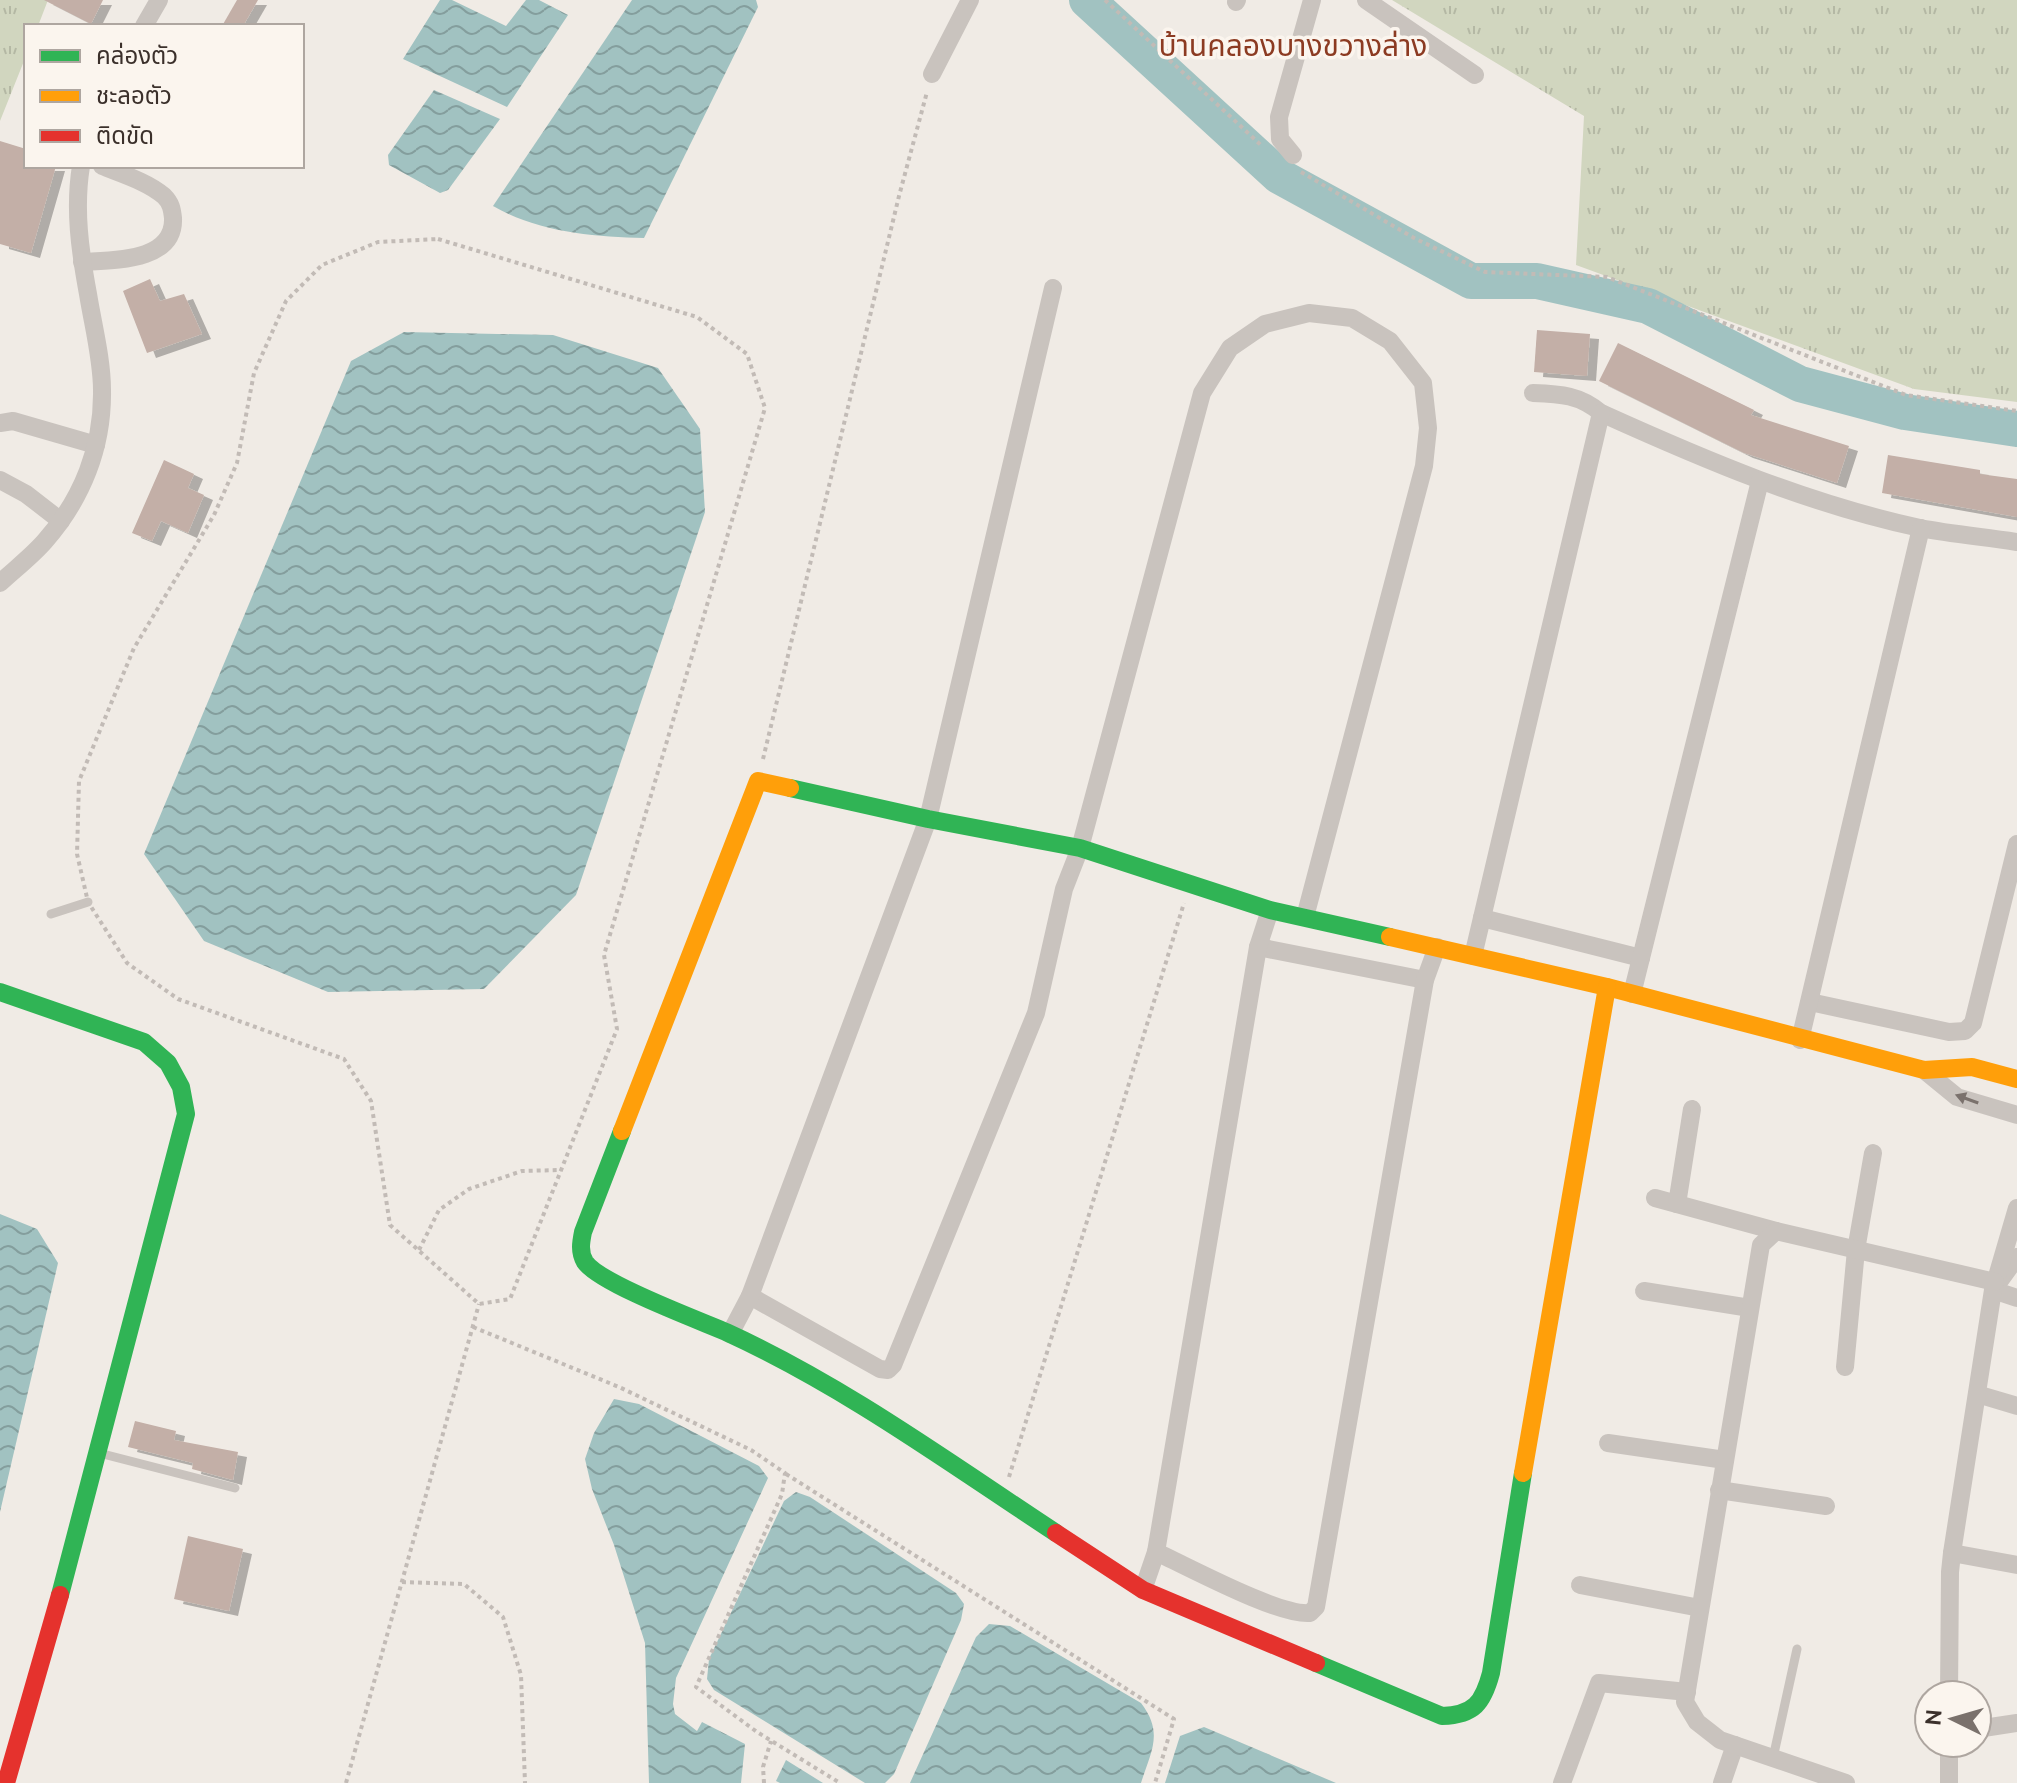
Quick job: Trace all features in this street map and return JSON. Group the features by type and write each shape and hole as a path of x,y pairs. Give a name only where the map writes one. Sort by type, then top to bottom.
{"street":[{"path":"145,24 159,0"},
{"path":"932,74 970,0"},
{"path":"1289,160 1280,139 1279,117 1312,0"},
{"path":"1366,0 1475,75"},
{"path":"0,583 45,542 61,521 81,489 96,445 102,389 78,222 77,190 81,168"},
{"path":"82,262 148,253 167,242 173,230 171,204 162,194 106,168"},
{"path":"730,1334 750,1296 928,819 1053,288"},
{"path":"750,1296 880,1369 888,1370 893,1365 1036,1013 1064,889 1080,848 1202,393 1230,348 1265,324 1309,313 1352,318 1390,341 1423,383 1428,428 1424,466 1305,917"},
{"path":"1533,393 1575,396 1601,413 1760,481 1815,500 1921,528 2017,542"},
{"path":"1473,956 1601,413"},
{"path":"0,423 13,421 96,445"},
{"path":"0,480 26,494 61,521"},
{"path":"1632,994 1760,481"},
{"path":"1800,1040 1921,528"},
{"path":"1607,987 1496,1628 1490,1679 1480,1702 1468,1714 1457,1718 1442,1716 1143,1590 829,1384 730,1334 606,1279 585,1262 580,1248 583,1232 758,781 928,819 1080,848 1270,910 1607,987 1924,1070 1972,1067 2017,1079"},
{"path":"1810,1002 1949,1032 1965,1031 1973,1023 2017,844"},
{"path":"1143,1590 1156,1552 1258,947 1270,910"},
{"path":"1482,918 1641,958"},
{"path":"1258,947 1425,980"},
{"path":"1156,1552 1269,1604 1298,1613 1310,1613 1316,1607 1425,980 1437,947"},
{"path":"0,992 144,1042 168,1063 181,1087 186,1114 6,1783"},
{"path":"1924,1070 1957,1097 2017,1115"},
{"path":"1677,1204 1692,1109"},
{"path":"1845,1367 1856,1250 1873,1153"},
{"path":"1655,1198 1994,1286 2017,1298"},
{"path":"1949,1679 1952,1553 1994,1286 2017,1208"},
{"path":"1776,1231 1761,1245 1685,1702 1697,1722 1720,1740 1846,1783"},
{"path":"1994,1286 2017,1257"},
{"path":"1644,1291 1750,1308"},
{"path":"1977,1394 2017,1406"},
{"path":"1608,1443 1725,1460"},
{"path":"1719,1490 1826,1506"},
{"path":"1952,1553 2017,1565"},
{"path":"1580,1585 1700,1608"},
{"path":"1562,1783 1599,1683 1687,1692"},
{"path":"1993,1727 2017,1723"},
{"path":"1722,1783 1735,1745"},
{"path":"1949,1759 1949,1783"}],"lane":[{"path":"51,914 88,902"},
{"path":"97,1453 235,1488"},
{"path":"1773,1758 1797,1649"}],"path":[{"path":"1105,0 1241,127 1414,238 1485,272 1607,277 1906,395 2017,411"},
{"path":"758,781 899,196 932,74"},
{"path":"438,239 697,317 747,354 765,408 604,955 617,1029 510,1299 479,1304 390,1225 371,1101 344,1059 178,999 127,963 88,902 77,854 79,781 134,648 214,515 237,463 254,373 286,301 322,265 378,242 438,239"},
{"path":"1003,1498 1190,884"},
{"path":"419,1250 439,1210 469,1189 522,1171 561,1170"},
{"path":"346,1783 479,1304"},
{"path":"473,1327 619,1387 751,1450 1174,1719 1155,1783"},
{"path":"785,1473 782,1494 696,1687 771,1741 840,1783"},
{"path":"402,1582 464,1584 503,1617 521,1675 525,1783"},
{"path":"764,1783 763,1767 771,1741"}],"green space":[{"path":"0,0 48,0 39,24 24,24 24,61 0,121"},
{"path":"1392,0 2017,0 2017,402 1914,389 1576,265 1584,116"}],"water":[{"path":"440,0 452,0 506,26 526,0 539,0 568,15 507,107 403,59"},
{"path":"632,0 756,0 758,7 644,238 605,236 547,227 493,206"},
{"path":"434,90 500,119 448,190 440,193 389,165 388,155"},
{"path":"404,332 553,335 658,368 700,429 705,512 576,895 484,989 328,992 204,941 144,854 351,361"},
{"path":"0,1214 37,1229 58,1263 0,1512"},
{"path":"614,1399 639,1404 759,1466 768,1478 676,1678 673,1704 675,1714 697,1731 702,1722 745,1744 741,1783 649,1783 645,1643 614,1545 592,1489 585,1459 594,1433"},
{"path":"796,1492 810,1497 956,1593 964,1604 961,1620 894,1774 885,1783 865,1783 714,1690 707,1679 709,1659 784,1501"},
{"path":"989,1624 1010,1626 1141,1703 1154,1733 1141,1783 910,1783 976,1637"},
{"path":"1204,1727 1336,1783 1165,1783 1180,1736"},
{"path":"786,1760 823,1783 776,1781"}],"building":[{"path":"44,0 103,0 91,24"},
{"path":"237,0 258,0 244,24 223,24"},
{"path":"0,141 24,148 24,168 55,168 31,253 0,244"},
{"path":"150,279 160,301 184,294 202,334 147,353 123,291"},
{"path":"1537,330 1590,334 1587,376 1534,372"},
{"path":"1618,343 1754,410 1751,415 1849,446 1837,483 1744,453 1599,381"},
{"path":"1888,455 2017,479 2017,517 1882,493"},
{"path":"164,460 194,474 188,488 204,495 188,533 161,521 152,541 132,533"},
{"path":"135,1421 176,1431 174,1440 238,1452 233,1480 192,1469 193,1463 128,1447"},
{"path":"188,1536 243,1549 229,1611 174,1599"}],"waterway":[{"path":"1087,0 1279,176 1471,281 1537,281 1648,306 1800,384 1905,412 2017,429"}],"traffic: fast":[{"path":"790,788 1080,848 1270,910 1390,937"},
{"path":"0,992 144,1042 168,1063 181,1087 186,1114 60,1595"},
{"path":"622,1131 583,1232 582,1254 594,1271 628,1290 770,1353 812,1376 895,1426 1056,1533"},
{"path":"1316,1663 1442,1716 1462,1713 1476,1705 1491,1673 1523,1473"}],"traffic: slow":[{"path":"622,1131 758,781 790,788"},
{"path":"1390,937 1607,987 1924,1070 1972,1067 2017,1079"},
{"path":"1523,1473 1607,987"}],"traffic: jam":[{"path":"1056,1533 1143,1590 1316,1663"},
{"path":"6,1783 60,1595"}],"district":[{"name":"บ้านคลองบางขวางล่าง","path":"1293,46"}]}
